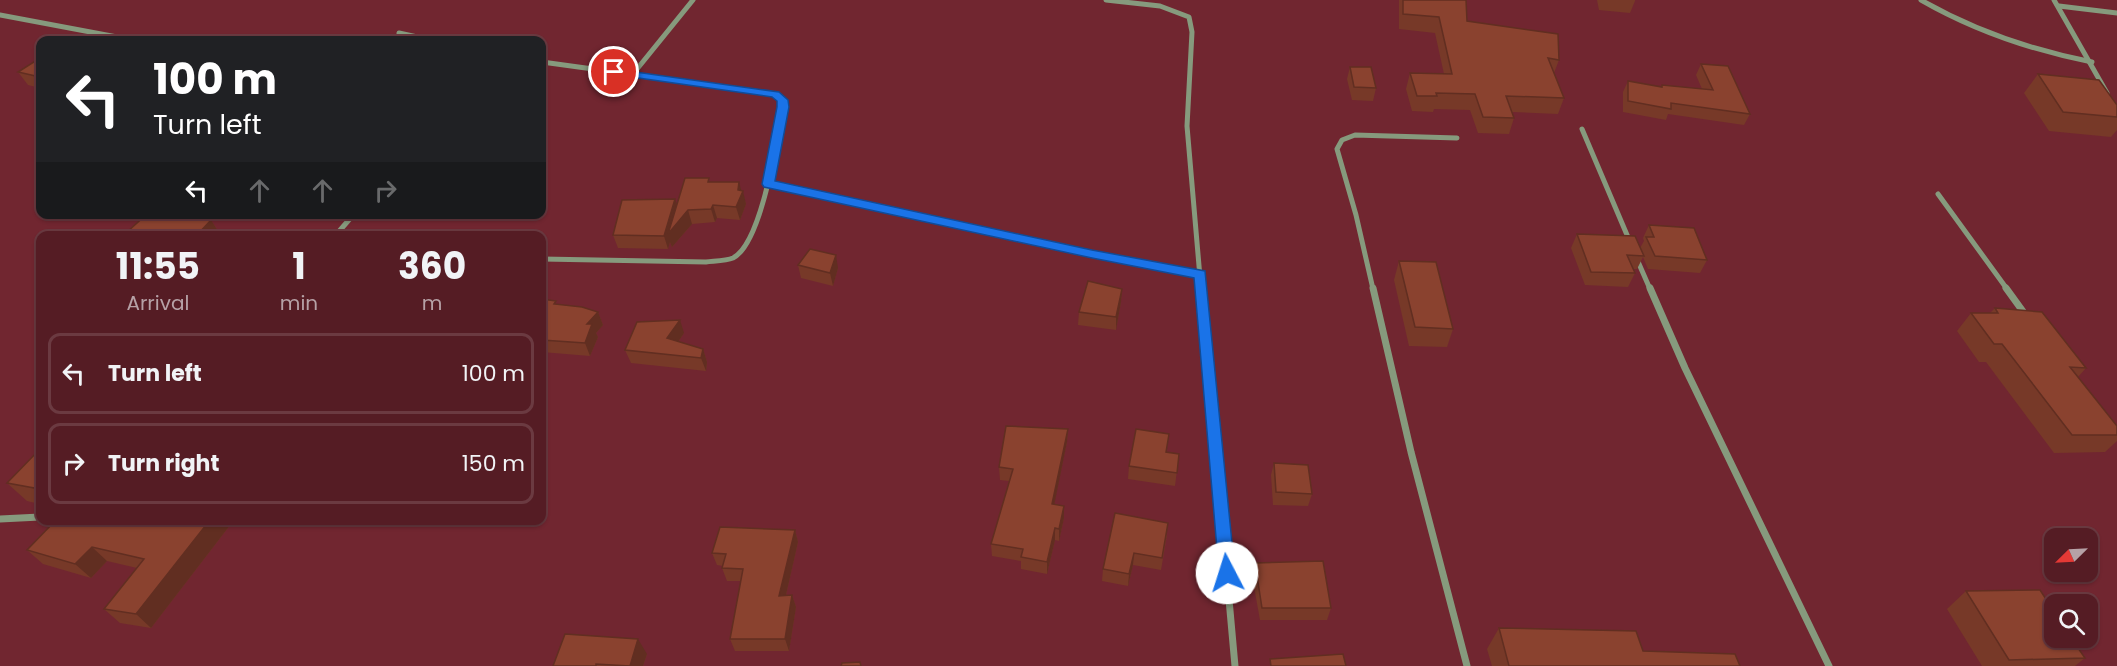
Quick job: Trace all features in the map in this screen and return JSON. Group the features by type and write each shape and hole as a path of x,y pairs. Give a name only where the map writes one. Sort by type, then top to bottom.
{"street":[{"path":"633,74 693,0"},
{"path":"1106,0 1170,8 1189,17 1192,32 1187,126 1235,666"},
{"path":"1921,0 1946,15 2008,42 2035,51 2092,62"},
{"path":"2054,0 2092,62 2112,102"},
{"path":"2059,6 2117,13"},
{"path":"0,15 112,36"},
{"path":"399,33 413,36"},
{"path":"546,63 775,94 782,100 783,107 768,184 749,244 733,258 706,262 546,259"},
{"path":"1581,129 1685,368 1829,666"},
{"path":"1457,138 1355,135 1342,140 1337,149 1356,215 1411,452 1467,666"},
{"path":"768,184 1080,252 1201,274"},
{"path":"1938,194 2028,319"},
{"path":"339,231 350,219"},
{"path":"0,519 36,518"}],"building":[{"path":"1403,0 1466,0 1467,21 1558,34 1559,60 1548,58 1564,98 1506,96 1514,118 1483,117 1475,94 1436,93 1437,96 1417,96 1410,73 1452,74 1439,17 1403,14"},
{"path":"36,61 36,76 18,72"},
{"path":"1701,64 1728,66 1750,114 1671,103 1671,109 1628,101 1628,81 1662,87 1662,85 1713,90"},
{"path":"1350,67 1371,67 1376,88 1354,87"},
{"path":"2038,74 2099,80 2117,105 2117,117 2063,112"},
{"path":"685,178 709,178 708,182 739,182 738,190 743,191 736,207 713,205 711,209 688,210 668,234"},
{"path":"675,199 664,236 613,235 622,200"},
{"path":"141,219 211,220 201,231 128,231"},
{"path":"1649,225 1694,228 1707,260 1655,256 1646,237 1654,237"},
{"path":"1577,234 1635,236 1644,256 1627,255 1635,273 1591,272"},
{"path":"810,249 836,255 830,273 798,265"},
{"path":"1399,261 1436,262 1453,329 1415,327"},
{"path":"1088,281 1122,289 1116,317 1079,312"},
{"path":"546,300 556,301 554,304 582,307 598,312 587,324 592,324 585,343 546,340"},
{"path":"1995,308 2042,312 2086,368 2070,367 2117,426 2117,435 2072,435 2002,344 1994,344 1971,313 1998,313"},
{"path":"680,320 667,338 703,349 701,358 625,350 637,322"},
{"path":"1006,426 1068,429 1052,504 1064,506 1059,529 1055,528 1047,562 1021,557 1023,549 991,544 1013,469 999,467"},
{"path":"1136,429 1169,434 1166,452 1179,454 1177,473 1129,466"},
{"path":"36,453 36,488 7,483"},
{"path":"1274,463 1308,465 1312,494 1276,492"},
{"path":"1115,513 1168,523 1162,558 1134,553 1129,574 1103,569"},
{"path":"51,525 206,525 136,614 104,609 144,559 92,547 75,564 27,550"},
{"path":"720,527 795,530 779,596 792,595 785,639 730,639 743,569 722,568 726,554 712,553"},
{"path":"1323,561 1331,608 1262,608 1255,563"},
{"path":"2040,590 2044,596 2044,648 2078,648 2085,658 2009,660 1966,591"},
{"path":"1499,628 1636,631 1643,651 1735,654 1740,666 1509,666"},
{"path":"565,634 638,639 630,666 596,664 596,666 553,666"},
{"path":"1343,654 1346,666 1271,666 1270,659"},
{"path":"860,662 861,666 841,666 842,663"}],"route":[{"path":"614,72 775,94 782,100 783,107 768,184 1092,254 1201,274 1227,573"}]}
